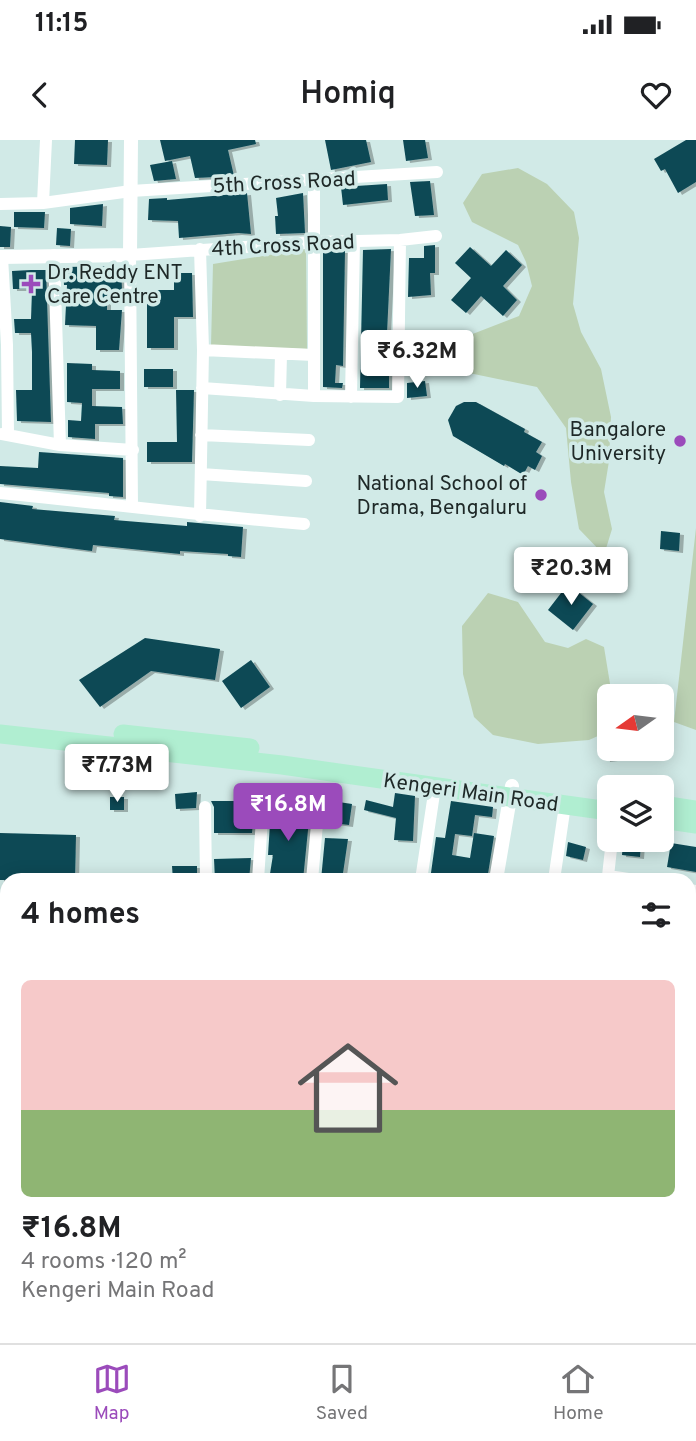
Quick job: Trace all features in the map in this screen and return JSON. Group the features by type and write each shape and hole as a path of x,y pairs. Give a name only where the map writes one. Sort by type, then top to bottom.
{"main road":[{"name":"Kengeri Main Road","path":"0,723 203,741 512,792 565,806 597,810"},
{"name":"Kengeri Main Road","path":"0,734 282,765 435,787 597,797"},
{"path":"674,807 696,810"},
{"path":"674,821 696,824"}],"street":[{"path":"43,203 46,140"},
{"path":"131,140 132,506"},
{"name":"5th Cross Road","path":"0,204 43,203 131,191 437,172"},
{"path":"314,181 314,396"},
{"name":"4th Cross Road","path":"130,255 436,236"},
{"path":"202,388 280,395 398,397 400,240"},
{"path":"351,397 354,241"},
{"path":"200,249 203,350 200,516"},
{"path":"54,255 60,445"},
{"path":"130,255 1,257 4,434 60,445 133,450"},
{"path":"203,350 314,355"},
{"path":"280,395 281,354"},
{"path":"201,435 309,440"},
{"path":"201,474 306,481"},
{"path":"0,493 132,506 200,516 304,524"},
{"path":"422,873 435,787"},
{"path":"497,873 512,792"},
{"path":"258,873 263,803"},
{"path":"555,873 565,806"},
{"path":"205,807 206,873"},
{"path":"313,873 318,813"},
{"path":"609,873 611,852"}],"green space":[{"path":"518,168 547,184 574,212 579,238 573,304 581,332 601,369 611,417 604,492 612,529 604,555 579,529 566,428 537,387 469,373 459,353 470,335 519,316 532,286 518,245 472,222 463,203 482,174"},
{"path":"306,249 307,349 211,346 213,264"},
{"path":"696,528 696,730 674,722"},
{"path":"488,593 518,602 545,642 568,648 586,639 604,647 610,684 597,684 597,736 589,740 538,744 493,735 474,717 463,674 462,626"}],"building":[{"path":"75,140 108,140 107,165 74,164"},
{"path":"160,140 255,140 256,144 228,150 234,176 195,178 190,156 165,161"},
{"path":"325,140 366,140 371,162 331,170"},
{"path":"403,140 425,140 428,158 406,161"},
{"path":"686,140 696,140 696,182 678,193 665,169 661,171 654,159"},
{"path":"172,161 176,179 154,181 150,165"},
{"path":"430,181 434,215 415,216 410,182"},
{"path":"387,184 388,200 343,205 341,187"},
{"path":"247,193 251,234 179,238 178,221 148,220 149,199"},
{"path":"303,193 305,233 276,234 276,198"},
{"path":"103,204 102,226 70,224 70,208"},
{"path":"14,212 45,212 44,228 14,227"},
{"path":"0,226 11,227 10,247 0,247"},
{"path":"57,228 71,229 70,246 56,245"},
{"path":"435,245 435,273 430,273 431,295 408,297 409,258 424,258 424,246"},
{"path":"470,247 491,266 506,250 522,265 503,286 517,300 503,316 481,296 466,313 451,300 471,278 455,263"},
{"path":"391,249 387,333 371,332 369,357 389,357 389,388 360,388 363,250"},
{"path":"323,251 345,251 343,366 336,365 335,383 343,383 342,388 323,387"},
{"path":"121,266 122,290 107,290 107,310 122,310 119,350 96,350 96,326 65,325 67,285 64,285 63,270 65,267"},
{"path":"46,270 51,422 17,421 16,390 32,390 32,352 31,333 15,333 14,319 31,319 32,291 13,289 12,271"},
{"path":"174,273 192,273 193,317 174,317 174,348 147,348 147,290 174,290"},
{"path":"426,334 426,353 407,353 408,335"},
{"path":"67,363 92,364 92,370 120,371 120,389 92,389 92,406 122,407 123,424 95,424 95,439 68,437 68,420 81,421 82,403 67,402"},
{"path":"144,369 173,369 173,387 144,387"},
{"path":"425,381 427,396 407,398 407,383"},
{"path":"176,390 194,390 192,462 147,462 147,442 177,442"},
{"path":"464,402 476,402 525,429 524,432 542,442 536,452 542,456 535,470 528,466 523,475 453,436 448,420 456,406"},
{"path":"39,452 123,458 123,497 109,496 109,493 0,484 0,466 38,468"},
{"path":"0,502 33,506 32,509 115,516 114,520 243,527 241,557 93,545 92,551 0,539"},
{"path":"661,531 680,533 679,551 660,549"},
{"path":"568,584 593,604 573,630 548,610"},
{"path":"145,638 220,649 215,680 151,671 100,707 79,680"},
{"path":"251,660 270,687 241,708 222,681"},
{"path":"197,792 196,808 176,809 175,794"},
{"path":"395,793 415,796 413,841 394,840 396,818 364,810 366,800 393,807"},
{"path":"110,797 124,797 124,810 110,810"},
{"path":"325,800 352,804 349,825 326,822"},
{"path":"211,801 255,801 252,833 214,833 214,807"},
{"path":"451,801 493,807 492,817 475,815 472,836 455,834 452,855 470,858 474,833 494,836 488,873 431,873 436,837 445,838"},
{"path":"271,808 310,810 304,873 270,873 273,855 268,855"},
{"path":"0,833 76,835 75,873 0,873"},
{"path":"325,838 348,839 343,873 322,873"},
{"path":"568,842 586,847 583,860 566,856"},
{"path":"674,843 696,847 696,872 667,867 670,852 674,852"},
{"path":"622,852 640,852 640,857 622,855"},
{"path":"251,858 250,873 215,873 214,859"},
{"path":"172,866 197,866 197,873 172,873"}],"place":[{"name":"Dr. Reddy ENT Care Centre","path":"31,284"},
{"name":"Bangalore University","path":"680,441"},
{"name":"National School of Drama, Bengaluru","path":"541,495"}]}
